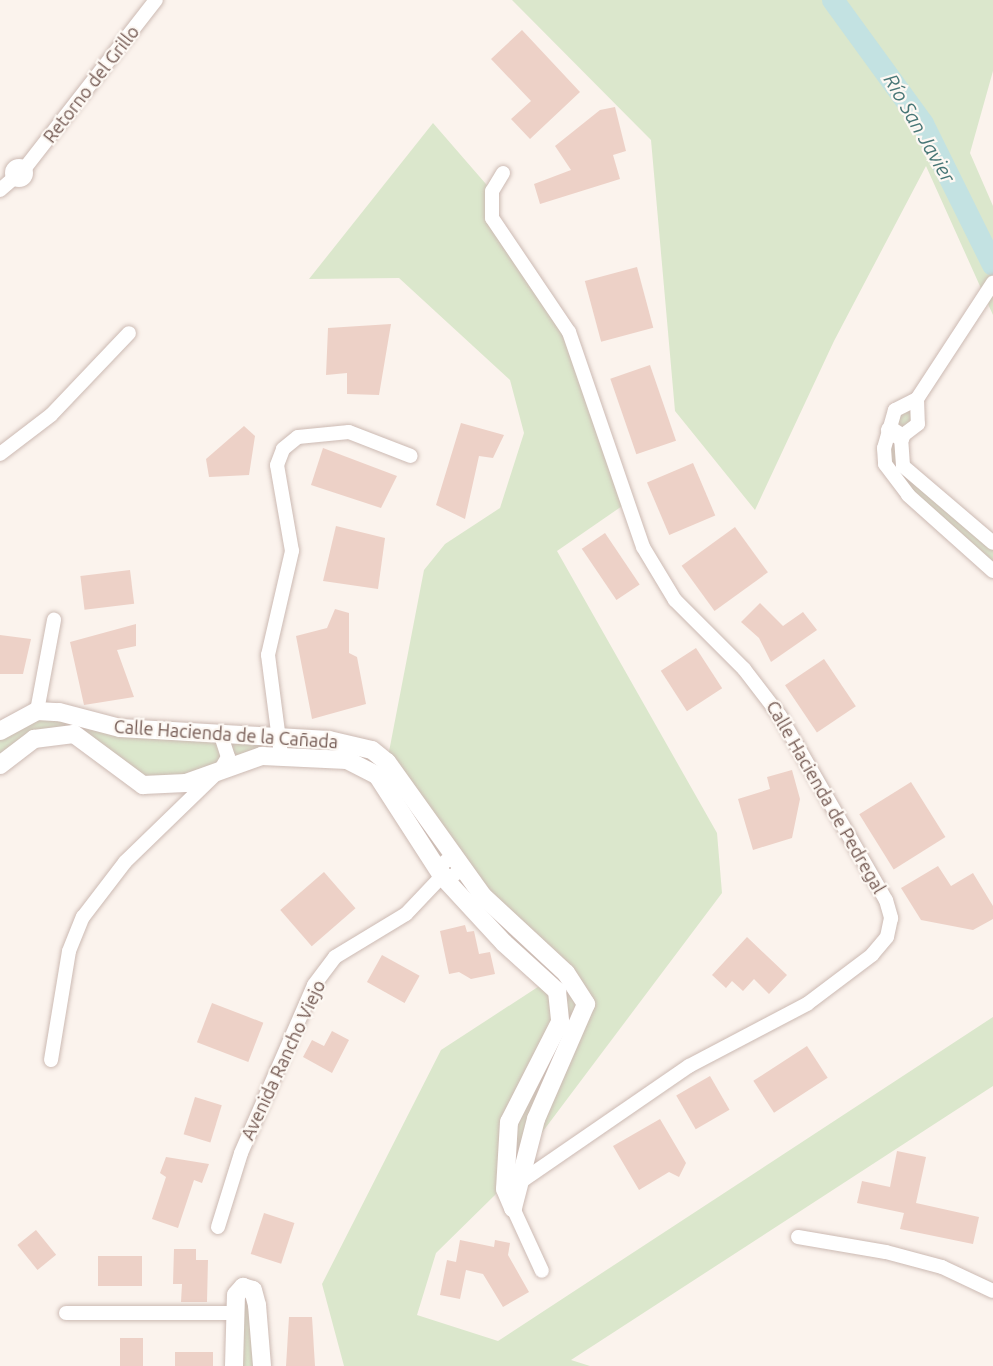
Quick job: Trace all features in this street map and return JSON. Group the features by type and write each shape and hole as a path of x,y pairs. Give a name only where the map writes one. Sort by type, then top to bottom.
{"street":[{"name":"Retorno del Grillo","path":"0,190 14,178 24,178 25,168 156,0"},
{"name":"Calle Hacienda de Pedregal","path":"503,173 492,191 492,218 569,332 643,547 675,600 744,669 780,716 886,900 891,918 887,937 872,955 807,1004 682,1071 513,1186"},
{"path":"993,283 917,399 895,410 896,434 903,466 993,543"},
{"path":"0,454 51,415 129,333"},
{"path":"917,399 918,424 896,434 884,448 892,477 993,571"},
{"path":"280,747 268,655 292,551 277,465 283,449 321,432 349,432 411,456"},
{"path":"0,731 37,711 54,620"},
{"name":"Calle Hacienda de la Cañada","path":"37,711 120,728 222,738 280,747 347,760 377,775 442,876 504,944 557,991 562,1008 509,1122 513,1208 543,1271"},
{"name":"Calle Hacienda de la Cañada","path":"0,765 34,740 74,734 143,785 173,786 280,747 329,740 372,750 405,783 458,860 512,927 572,980 586,1004 536,1119 513,1186"},
{"path":"221,769 228,758 222,738"},
{"name":"Calle Hacienda de la Cañada","path":"51,1060 69,951 83,917 125,862 221,769"},
{"name":"Avenida Rancho Viejo","path":"218,1227 241,1153 314,985 335,957 406,914 442,876 456,873 458,860"},
{"path":"798,1237 897,1255 993,1291"},
{"path":"234,1366 236,1294 243,1287 253,1290 262,1366"},
{"path":"66,1313 235,1313"}],"green space":[{"path":"512,0 993,0 993,71 970,153 993,206 993,315 926,166 834,341 755,510 675,411 651,140"},
{"path":"433,123 492,191 490,203 555,305 625,504 557,551 717,833 722,893 495,1195 436,1253 417,1315 498,1341 993,1017 993,1086 571,1360 590,1366 344,1366 322,1284 441,1050 547,981 504,943 377,775 298,757 159,786 106,754 54,734 0,765 0,731 22,717 299,741 387,762 424,570 445,544 500,508 524,433 510,380 399,278 309,279"},
{"path":"904,401 920,413 899,453 993,543 993,571 892,477 890,430"},
{"path":"253,1290 262,1366 234,1366 236,1295"}],"building":[{"path":"522,30 580,92 530,139 511,119 531,101 491,59"},
{"path":"615,107 626,151 613,155 620,179 540,204 534,184 571,170 555,146 600,110"},
{"path":"637,267 653,328 601,342 585,281"},
{"path":"391,324 379,395 347,394 347,373 326,375 328,328"},
{"path":"650,365 676,441 636,454 610,379"},
{"path":"461,423 504,435 493,458 479,456 465,519 436,505"},
{"path":"244,426 255,436 249,475 209,477 206,459"},
{"path":"323,448 397,476 381,508 311,485"},
{"path":"693,463 715,515 669,535 647,483"},
{"path":"336,526 385,538 378,589 323,581"},
{"path":"735,527 768,572 715,611 682,566"},
{"path":"605,533 640,584 616,600 582,549"},
{"path":"130,570 134,604 85,610 80,576"},
{"path":"760,603 783,626 803,612 817,630 771,662 759,638 741,622"},
{"path":"335,609 349,613 349,653 357,657 366,704 312,719 296,636 327,628"},
{"path":"136,624 136,646 117,650 134,697 84,705 70,642"},
{"path":"0,635 31,639 23,674 0,674"},
{"path":"696,648 722,688 687,711 661,671"},
{"path":"824,659 856,706 817,733 785,685"},
{"path":"792,770 800,799 792,838 753,850 738,799 770,789 767,777"},
{"path":"911,782 945,837 894,869 859,814"},
{"path":"938,866 951,886 973,873 993,906 993,919 973,930 921,920 901,888"},
{"path":"324,872 355,908 312,946 280,910"},
{"path":"465,925 467,932 474,931 479,954 490,952 495,974 471,979 459,972 449,974 440,931"},
{"path":"747,937 787,975 769,994 754,979 743,991 732,981 726,988 712,975"},
{"path":"382,955 420,976 405,1003 367,982"},
{"path":"212,1003 263,1023 248,1062 197,1042"},
{"path":"332,1031 349,1040 332,1073 303,1057 312,1040 324,1046"},
{"path":"807,1046 828,1078 774,1113 753,1081"},
{"path":"710,1076 730,1110 696,1129 676,1096"},
{"path":"195,1097 222,1105 210,1142 184,1134"},
{"path":"660,1119 686,1163 679,1177 669,1172 639,1190 613,1146"},
{"path":"897,1151 926,1157 916,1203 979,1217 973,1244 900,1229 904,1213 857,1203 862,1181 890,1187"},
{"path":"166,1157 209,1164 202,1183 194,1180 178,1228 152,1219 166,1177 160,1173"},
{"path":"264,1213 294,1223 281,1264 251,1254"},
{"path":"36,1230 56,1255 37,1270 17,1245"},
{"path":"460,1240 494,1247 495,1240 510,1243 508,1255 529,1292 503,1307 483,1274 466,1270 460,1299 440,1295 447,1260 456,1262"},
{"path":"174,1249 196,1249 196,1260 208,1260 207,1302 181,1302 182,1284 173,1284"},
{"path":"98,1256 142,1256 142,1286 98,1286"},
{"path":"289,1317 312,1317 315,1366 286,1366"},
{"path":"120,1338 143,1338 143,1366 120,1366"},
{"path":"175,1352 213,1352 213,1366 175,1366"}],"waterway":[{"name":"Río San Javier","path":"833,0 923,124 993,265"}]}
